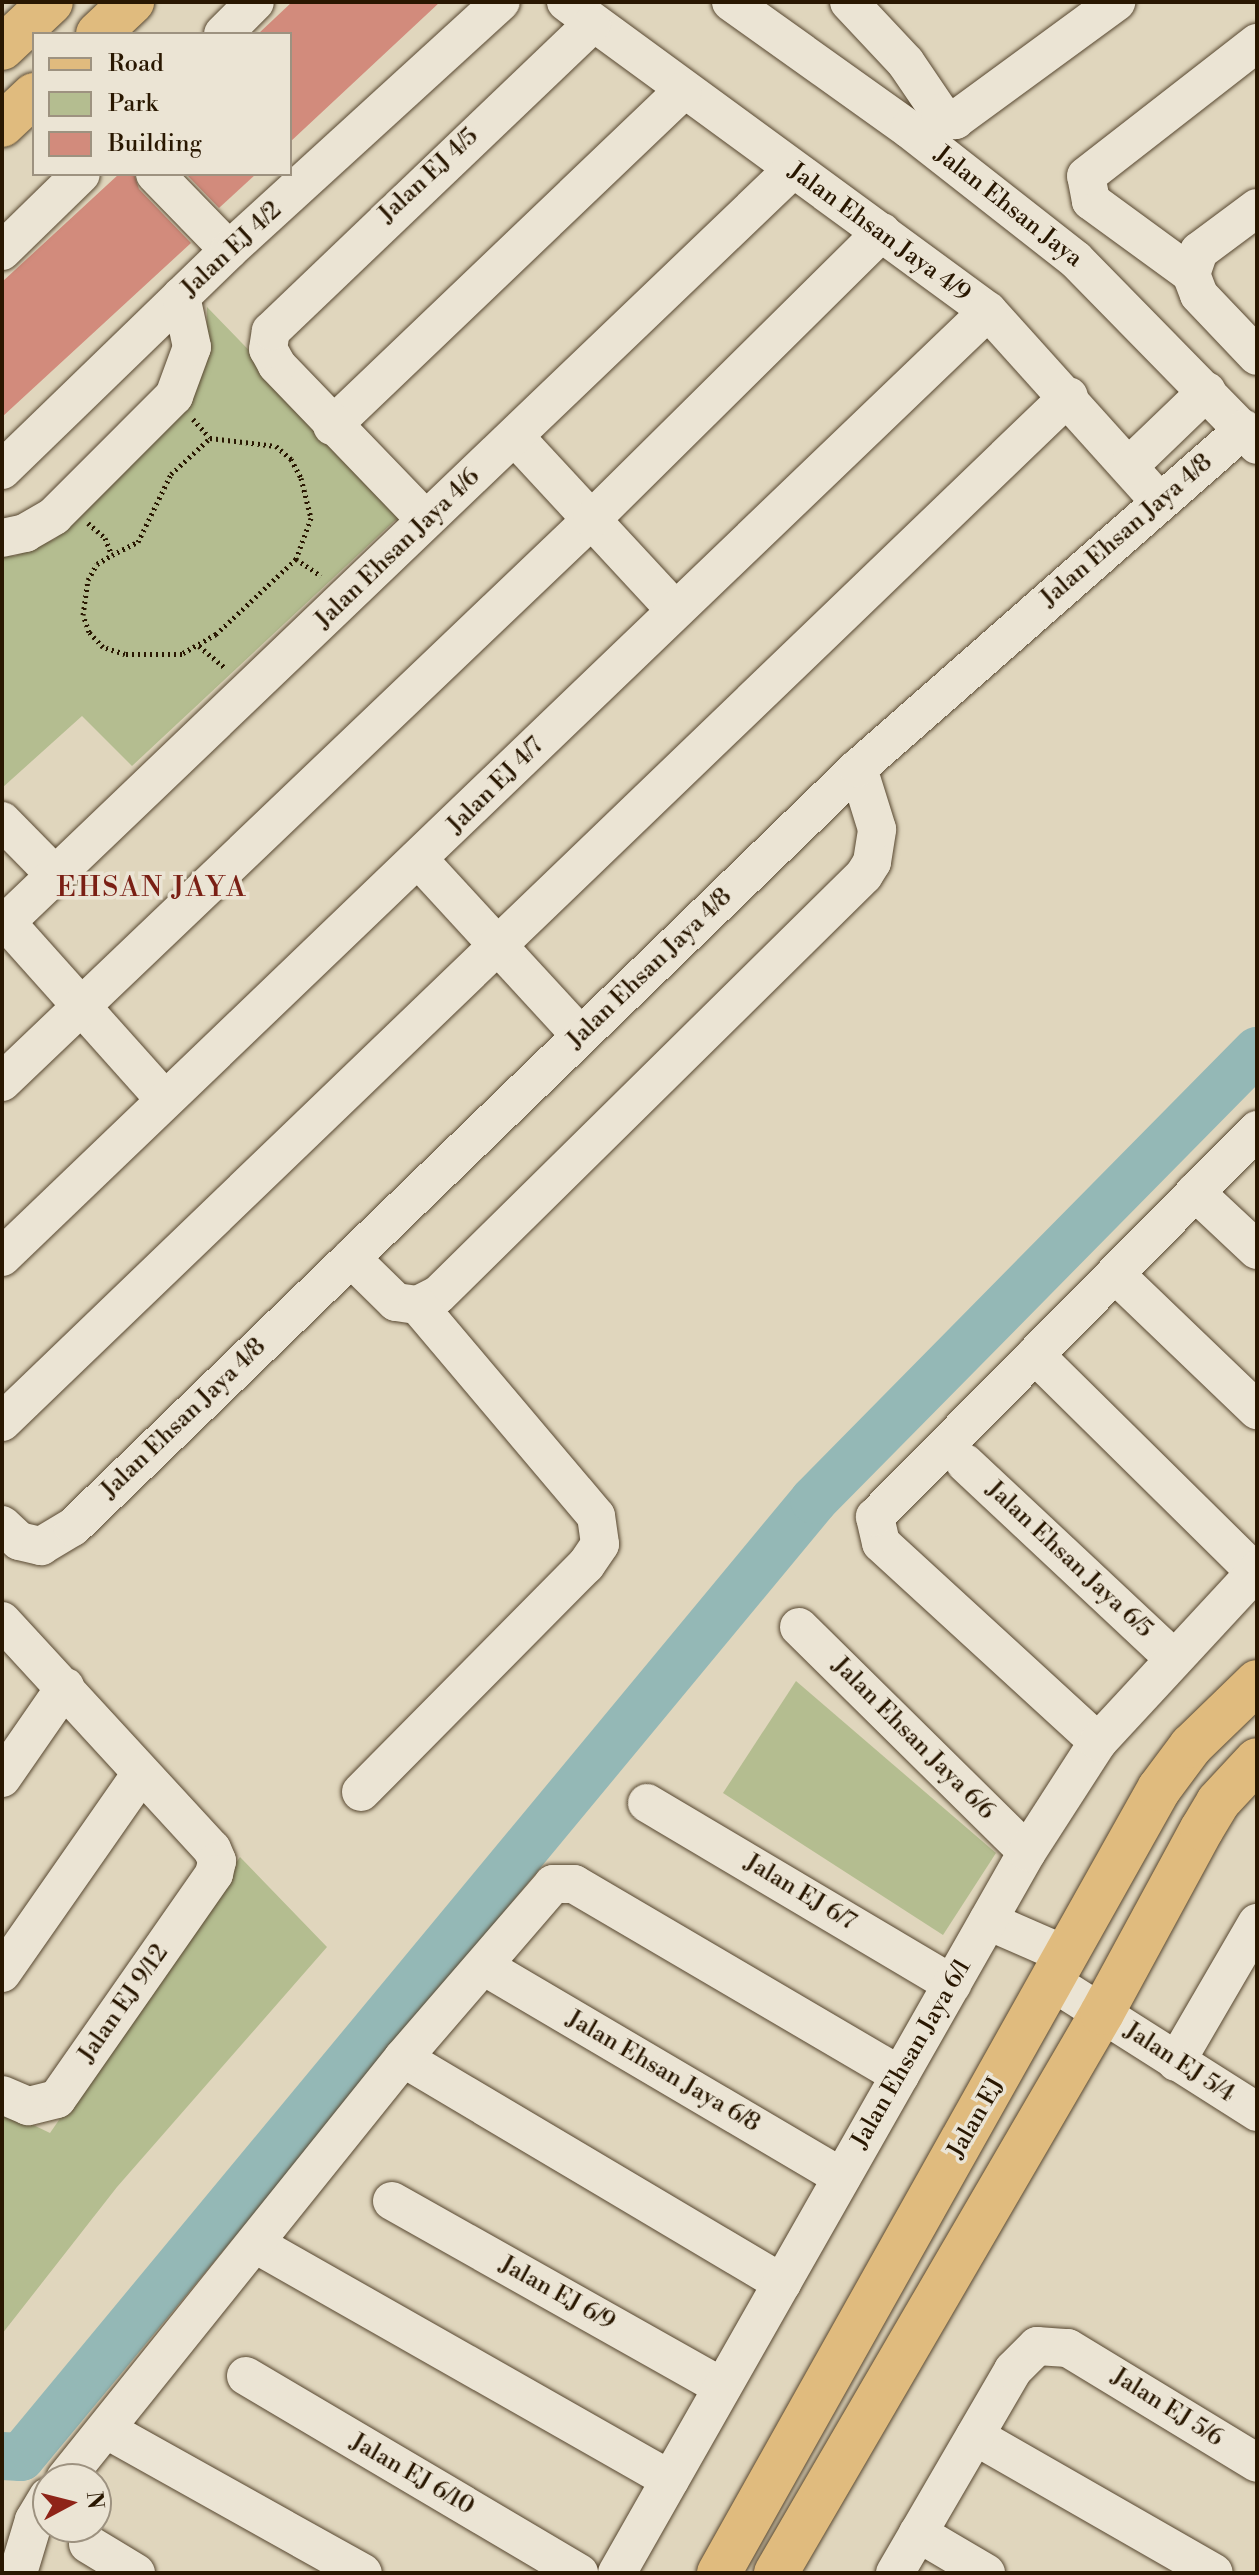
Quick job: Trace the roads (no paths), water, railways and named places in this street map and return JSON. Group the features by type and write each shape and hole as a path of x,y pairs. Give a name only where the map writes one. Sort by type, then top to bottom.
{"main road":[{"path":"2,48 51,2"},
{"path":"100,32 132,2"},
{"path":"2,125 32,97"},
{"name":"Jalan EJ","path":"719,2573 1061,1969 1171,1768 1257,1682"},
{"path":"776,2573 1102,2013 1218,1802 1257,1760"}],"street":[{"path":"225,32 255,2"},
{"name":"Jalan EJ 4/2","path":"6,457 501,2"},
{"name":"Jalan Ehsan Jaya","path":"731,2 909,129 1076,260 1251,437"},
{"path":"849,2 906,63 947,119 963,117 1116,2"},
{"name":"Jalan Ehsan Jaya 4/9","path":"578,13 988,311 1069,396 1159,501"},
{"name":"Jalan EJ 4/5","path":"332,426 277,365 268,349 271,331 578,13"},
{"path":"1257,43 1086,176 1091,201 1195,285 1257,356"},
{"path":"425,519 332,426 683,91"},
{"name":"Jalan Ehsan Jaya 4/6","path":"4,924 792,170"},
{"path":"2,251 79,176"},
{"path":"157,176 229,250"},
{"path":"1195,285 1199,251 1257,208"},
{"path":"2,1082 592,519 882,232"},
{"path":"2,538 40,525 174,396 183,381 192,347 181,296"},
{"name":"Jalan EJ 4/7","path":"2,1257 164,1099 420,861 675,610 988,311"},
{"name":"Jalan Ehsan Jaya 4/8","path":"1129,466 1207,391"},
{"path":"2,1422 1069,396"},
{"path":"515,437 675,610"},
{"name":"Jalan Ehsan Jaya 4/8","path":"2,1525 19,1541 41,1546 73,1527 858,768 1159,501 1251,437"},
{"path":"351,1258 396,1302 418,1305 438,1295 864,875 877,848 877,829 858,768"},
{"path":"2,821 56,876"},
{"path":"420,861 580,1035"},
{"path":"4,924 164,1099"},
{"path":"1098,1742 881,1543 874,1526 875,1517 1257,1130"},
{"path":"1195,1192 1257,1250"},
{"path":"1115,1274 1257,1410"},
{"path":"361,1792 586,1565 600,1544 596,1516 418,1305"},
{"path":"1035,1355 1256,1571"},
{"name":"Jalan Ehsan Jaya 6/5","path":"965,1463 1172,1657"},
{"name":"Jalan Ehsan Jaya 6/1","path":"617,2573 1027,1852 1098,1742 1172,1657 1256,1571"},
{"path":"2,1621 141,1774 2,1973"},
{"name":"Jalan Ehsan Jaya 6/6","path":"799,1627 1027,1852"},
{"path":"2,1778 65,1687"},
{"name":"Jalan EJ 9/12","path":"10,2098 48,2105 64,2091 214,1874 217,1861 212,1849 141,1774"},
{"name":"Jalan EJ 6/7","path":"647,1803 952,1984"},
{"path":"79,2463 257,2245 403,2058 485,1967 553,1884 567,1881 900,2075"},
{"name":"Jalan EJ 5/4","path":"988,1921 1061,1969 1102,2013 1257,2112"},
{"path":"1176,2062 1246,1964 1257,1923"},
{"name":"Jalan Ehsan Jaya 6/8","path":"485,1967 842,2177"},
{"path":"403,2058 782,2283"},
{"name":"Jalan EJ 6/9","path":"392,2201 722,2387"},
{"path":"257,2245 670,2480"},
{"name":"Jalan EJ 5/6","path":"975,2436 1028,2352 1048,2343 1077,2352 1257,2463"},
{"name":"Jalan EJ 6/10","path":"246,2376 579,2573"},
{"path":"107,2430 363,2573"},
{"path":"895,2573 975,2436 1214,2573"},
{"path":"18,2573 32,2527"},
{"path":"918,2533 986,2573"},
{"path":"88,2544 136,2573"}],"waterway":[{"path":"2,2456 21,2457 814,1500 1257,1051"}],"district":[{"name":"EHSAN JAYA","path":"152,888"}]}
